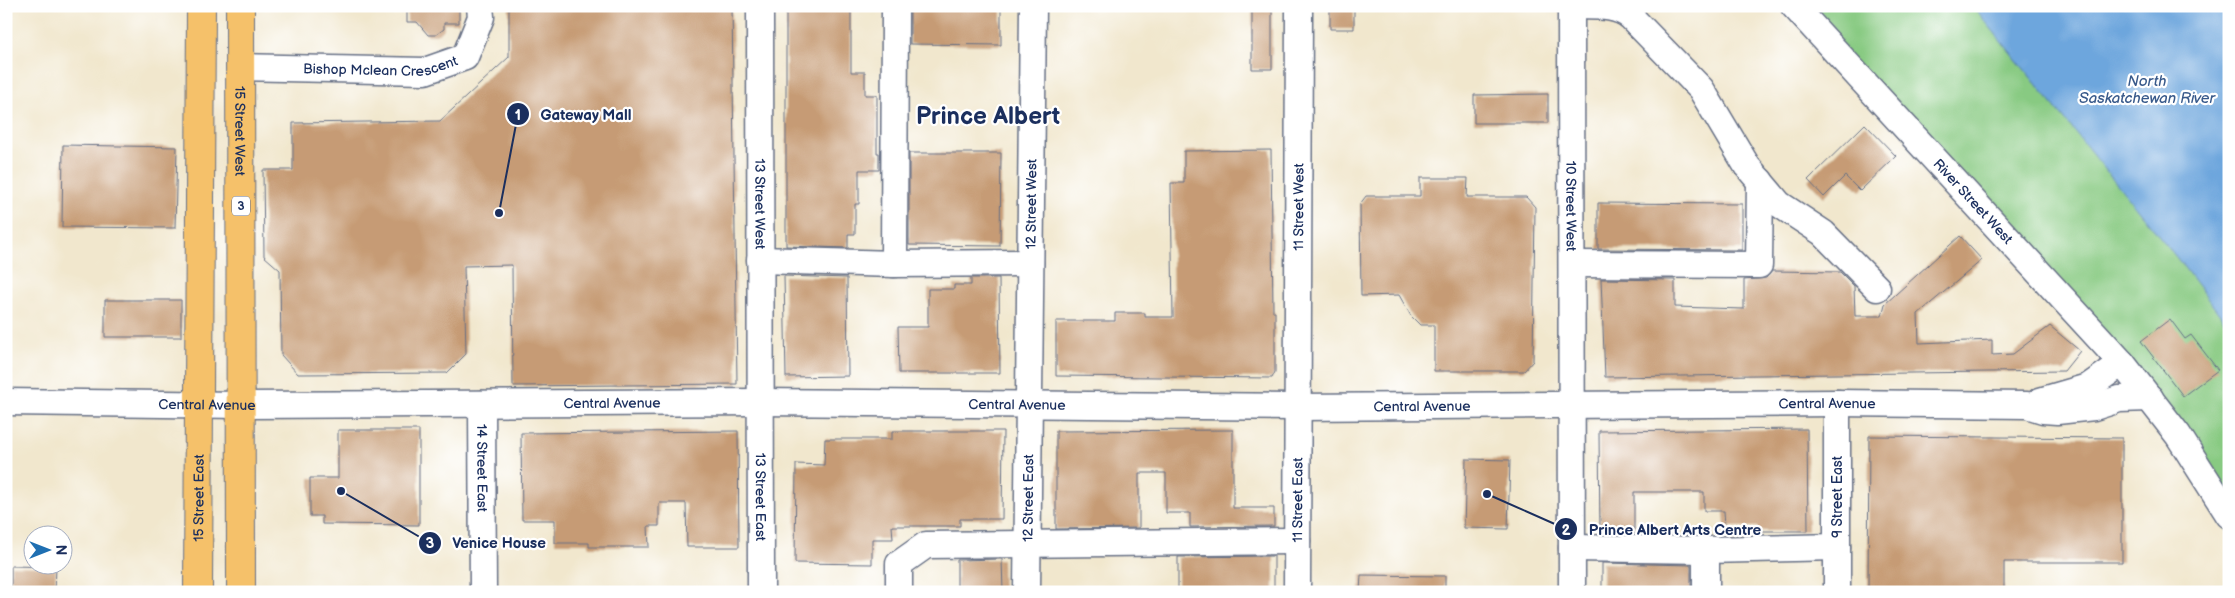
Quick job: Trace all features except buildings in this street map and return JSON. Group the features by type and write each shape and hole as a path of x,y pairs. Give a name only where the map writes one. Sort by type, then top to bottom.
{"main road":[{"path":"198,404 201,6"},
{"name":"15 Street West","path":"240,6 241,405"},
{"name":"15 Street East","path":"198,404 198,592"},
{"name":"3","path":"241,405 241,592"}],"street":[{"name":"Bishop Mclean Crescent","path":"240,67 425,71 465,57 481,17 480,6"},
{"name":"13 Street West","path":"760,6 761,402"},
{"path":"894,264 895,6"},
{"name":"12 Street West","path":"1029,404 1032,6"},
{"name":"11 Street West","path":"1298,407 1299,6"},
{"path":"1571,6 1613,8 1624,11 1631,17 1701,89 1735,147 1779,204 1823,233 1877,288"},
{"name":"10 Street West","path":"1571,6 1572,592"},
{"name":"River Street West","path":"1794,6 2122,363 2178,435 2229,515"},
{"path":"1572,264 1759,265 1760,181"},
{"path":"760,260 894,264 1030,263"},
{"name":"Central Avenue","path":"2027,405 2088,386 2122,363"},
{"name":"Central Avenue","path":"6,402 241,405 761,402 1298,407 1838,403 2027,405 2043,410 2057,411 2094,407 2119,399 2150,398"},
{"name":"13 Street East","path":"761,402 761,592"},
{"name":"9 Street East","path":"1837,592 1838,403"},
{"name":"14 Street East","path":"482,404 483,592"},
{"name":"12 Street East","path":"1027,592 1029,404"},
{"name":"11 Street East","path":"1297,592 1298,407"},
{"path":"899,592 899,564 926,545 1297,541"},
{"path":"1572,548 1706,550 1837,547"},
{"path":"1706,550 1706,592"}],"green space":[{"path":"1786,6 1973,6 2177,258 2229,327 2229,533 2143,395"}],"water":[{"name":"North Saskatchewan River","path":"1973,6 2229,6 2229,327 2177,258"}],"place":[{"name":"Gateway Mall","path":"499,213"},
{"name":"Venice House","path":"341,491"},
{"name":"Prince Albert Arts Centre","path":"1487,494"}],"district":[{"name":"Prince Albert","path":"988,116"}]}
